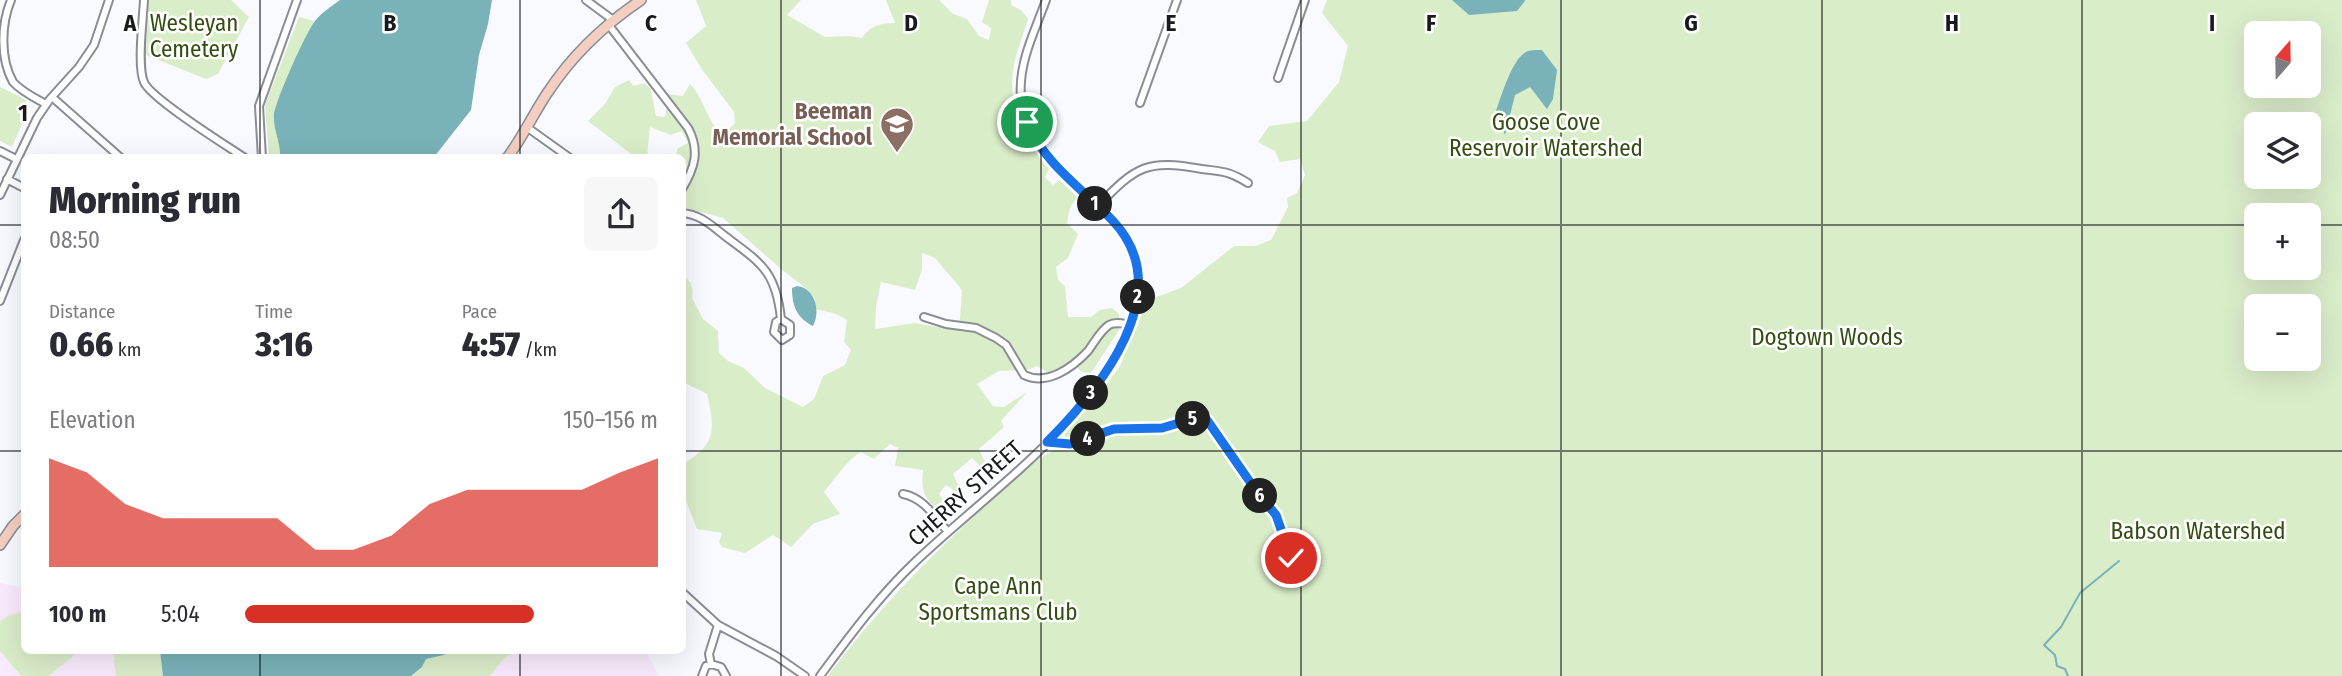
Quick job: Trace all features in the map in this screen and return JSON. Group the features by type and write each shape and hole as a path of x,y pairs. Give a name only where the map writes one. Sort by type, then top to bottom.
{"main road":[{"path":"510,154 563,71 597,33 641,0"},
{"path":"0,545 21,518"}],"street":[{"path":"11,0 3,22 2,34 6,69 13,81 26,93 46,104"},
{"path":"0,195 32,126 46,104 79,67 94,45 108,0"},
{"path":"144,0 144,83 175,110 239,154"},
{"path":"262,154 259,107 297,0"},
{"path":"586,0 610,22 694,139 694,165 686,180"},
{"name":"CHERRY STREET","path":"820,676 887,591 1075,414 1105,373 1131,325 1138,288 1138,271 1133,252 1115,223 1040,148 1024,110 1021,96 1024,61 1046,0"},
{"path":"1140,103 1177,0"},
{"path":"1278,78 1305,0"},
{"path":"52,97 116,154"},
{"path":"528,128 564,154"},
{"path":"0,151 16,159"},
{"path":"1098,206 1129,175 1158,164 1230,172 1248,183"},
{"path":"7,179 21,186"},
{"path":"686,213 702,219 753,256 776,291 781,319"},
{"path":"0,301 21,248"},
{"path":"924,317 984,331 1006,345 1024,375 1041,380 1073,364 1086,353 1108,326 1119,323 1131,325"},
{"path":"1047,442 1070,444 1114,429 1162,428 1196,418 1207,420 1276,515 1291,558 1303,575"},
{"path":"902,494 914,496 923,502 947,532"},
{"path":"686,596 718,625 776,656 805,676"},
{"path":"711,664 709,654 718,625"},
{"path":"702,676 706,666 711,664 721,667 726,676"}],"shaded area":[{"path":"0,583 21,587 21,654 243,654 259,676 0,676"},
{"path":"472,654 648,654 659,676 443,676"}],"green space":[{"name":"Wesleyan Cemetery","path":"148,0 231,0 249,17 218,74 206,79 146,55"},
{"path":"696,0 801,0 787,15 825,37 862,38 876,26 895,23 886,0 939,0 953,14 967,19 979,36 989,40 991,28 982,22 989,0 1011,0 1011,5 1021,10 1028,19 1015,60 1012,91 1024,133 1049,169 1045,177 1053,185 1060,180 1077,197 1070,208 1067,223 1078,234 1068,258 1056,267 1058,280 1065,286 1068,317 1091,317 1100,310 1112,308 1119,314 1119,330 1091,373 1082,372 1070,362 1049,373 1037,366 1027,370 999,371 977,384 993,406 1004,407 1027,392 1001,421 1004,427 979,449 987,466 985,471 972,458 953,474 964,497 946,485 939,494 948,506 940,513 925,494 923,470 895,466 898,448 890,444 874,459 861,452 846,465 824,492 840,514 813,524 791,547 773,535 745,553 722,547 719,542 722,533 697,529 686,501 686,462 708,442 712,426 707,394 686,384 686,278 693,291 692,298 703,319 718,331 719,353 728,361 744,368 765,388 803,407 814,399 823,376 845,365 851,350 844,342 847,320 834,313 815,309 815,299 807,289 723,218 686,208 686,154 676,154 678,148 688,143 682,131 671,135 650,127 647,154 631,154 588,121 605,104 615,87 629,80 633,86 645,83 651,90 656,116 665,117 669,94 683,96 690,84 716,128 730,128 735,123 734,112 686,43 706,26","holes":["922,253 935,258 962,290 960,320 938,327 915,323 875,329 881,282 915,290 922,270"]},
{"name":"Dogtown Woods","path":"1327,0 2342,0 2342,676 828,676 900,590 952,537 1034,461 1055,450 1076,448 1108,436 1166,433 1186,425 1204,423 1207,426 1213,421 1193,415 1163,424 1109,428 1070,440 1064,437 1066,431 1095,400 1120,366 1148,300 1181,288 1234,246 1255,246 1271,240 1288,207 1287,198 1297,193 1305,175 1300,159 1280,162 1275,151 1258,142 1269,126 1307,121 1339,82 1348,46 1322,13"},
{"path":"299,17 314,21 296,154 269,154 265,105"},
{"path":"0,87 23,98 30,106 12,147 0,141"},
{"path":"21,613 21,654 75,654 49,676 21,676 0,651 0,621"},
{"path":"113,654 160,654 163,676 116,676"},
{"path":"511,654 504,658 490,676 411,676 422,667 426,659 444,655"}],"water":[{"path":"340,0 492,0 479,55 471,110 436,154 280,154 274,120 276,108 298,52 321,15"},
{"path":"1452,0 1525,1 1517,11 1469,15"},
{"path":"1542,50 1557,70 1553,99 1547,109 1530,87 1515,95 1505,135 1496,111 1508,79 1521,56 1528,51"},
{"path":"797,286 808,291 815,301 813,326 799,315 794,306 792,288"},
{"path":"160,654 446,654 426,659 422,667 411,676 163,676"}],"waterway":[{"path":"2068,676 2065,669 2057,666 2055,655 2044,645 2061,627 2080,593 2119,561"}],"place":[{"name":"Beeman Memorial School","path":"897,154"}],"route":[{"path":"1027,122 1040,148 1052,162 1115,223 1133,252 1138,271 1137,303 1128,331 1094,389 1075,414 1047,442 1070,444 1114,429 1162,428 1196,418 1207,420 1276,515 1291,558"}],"park label":[{"name":"Goose Cove Reservoir Watershed","path":"1546,135"},
{"name":"Babson Watershed","path":"2198,531"},
{"name":"Cape Ann Sportsmans Club","path":"998,599"}]}
